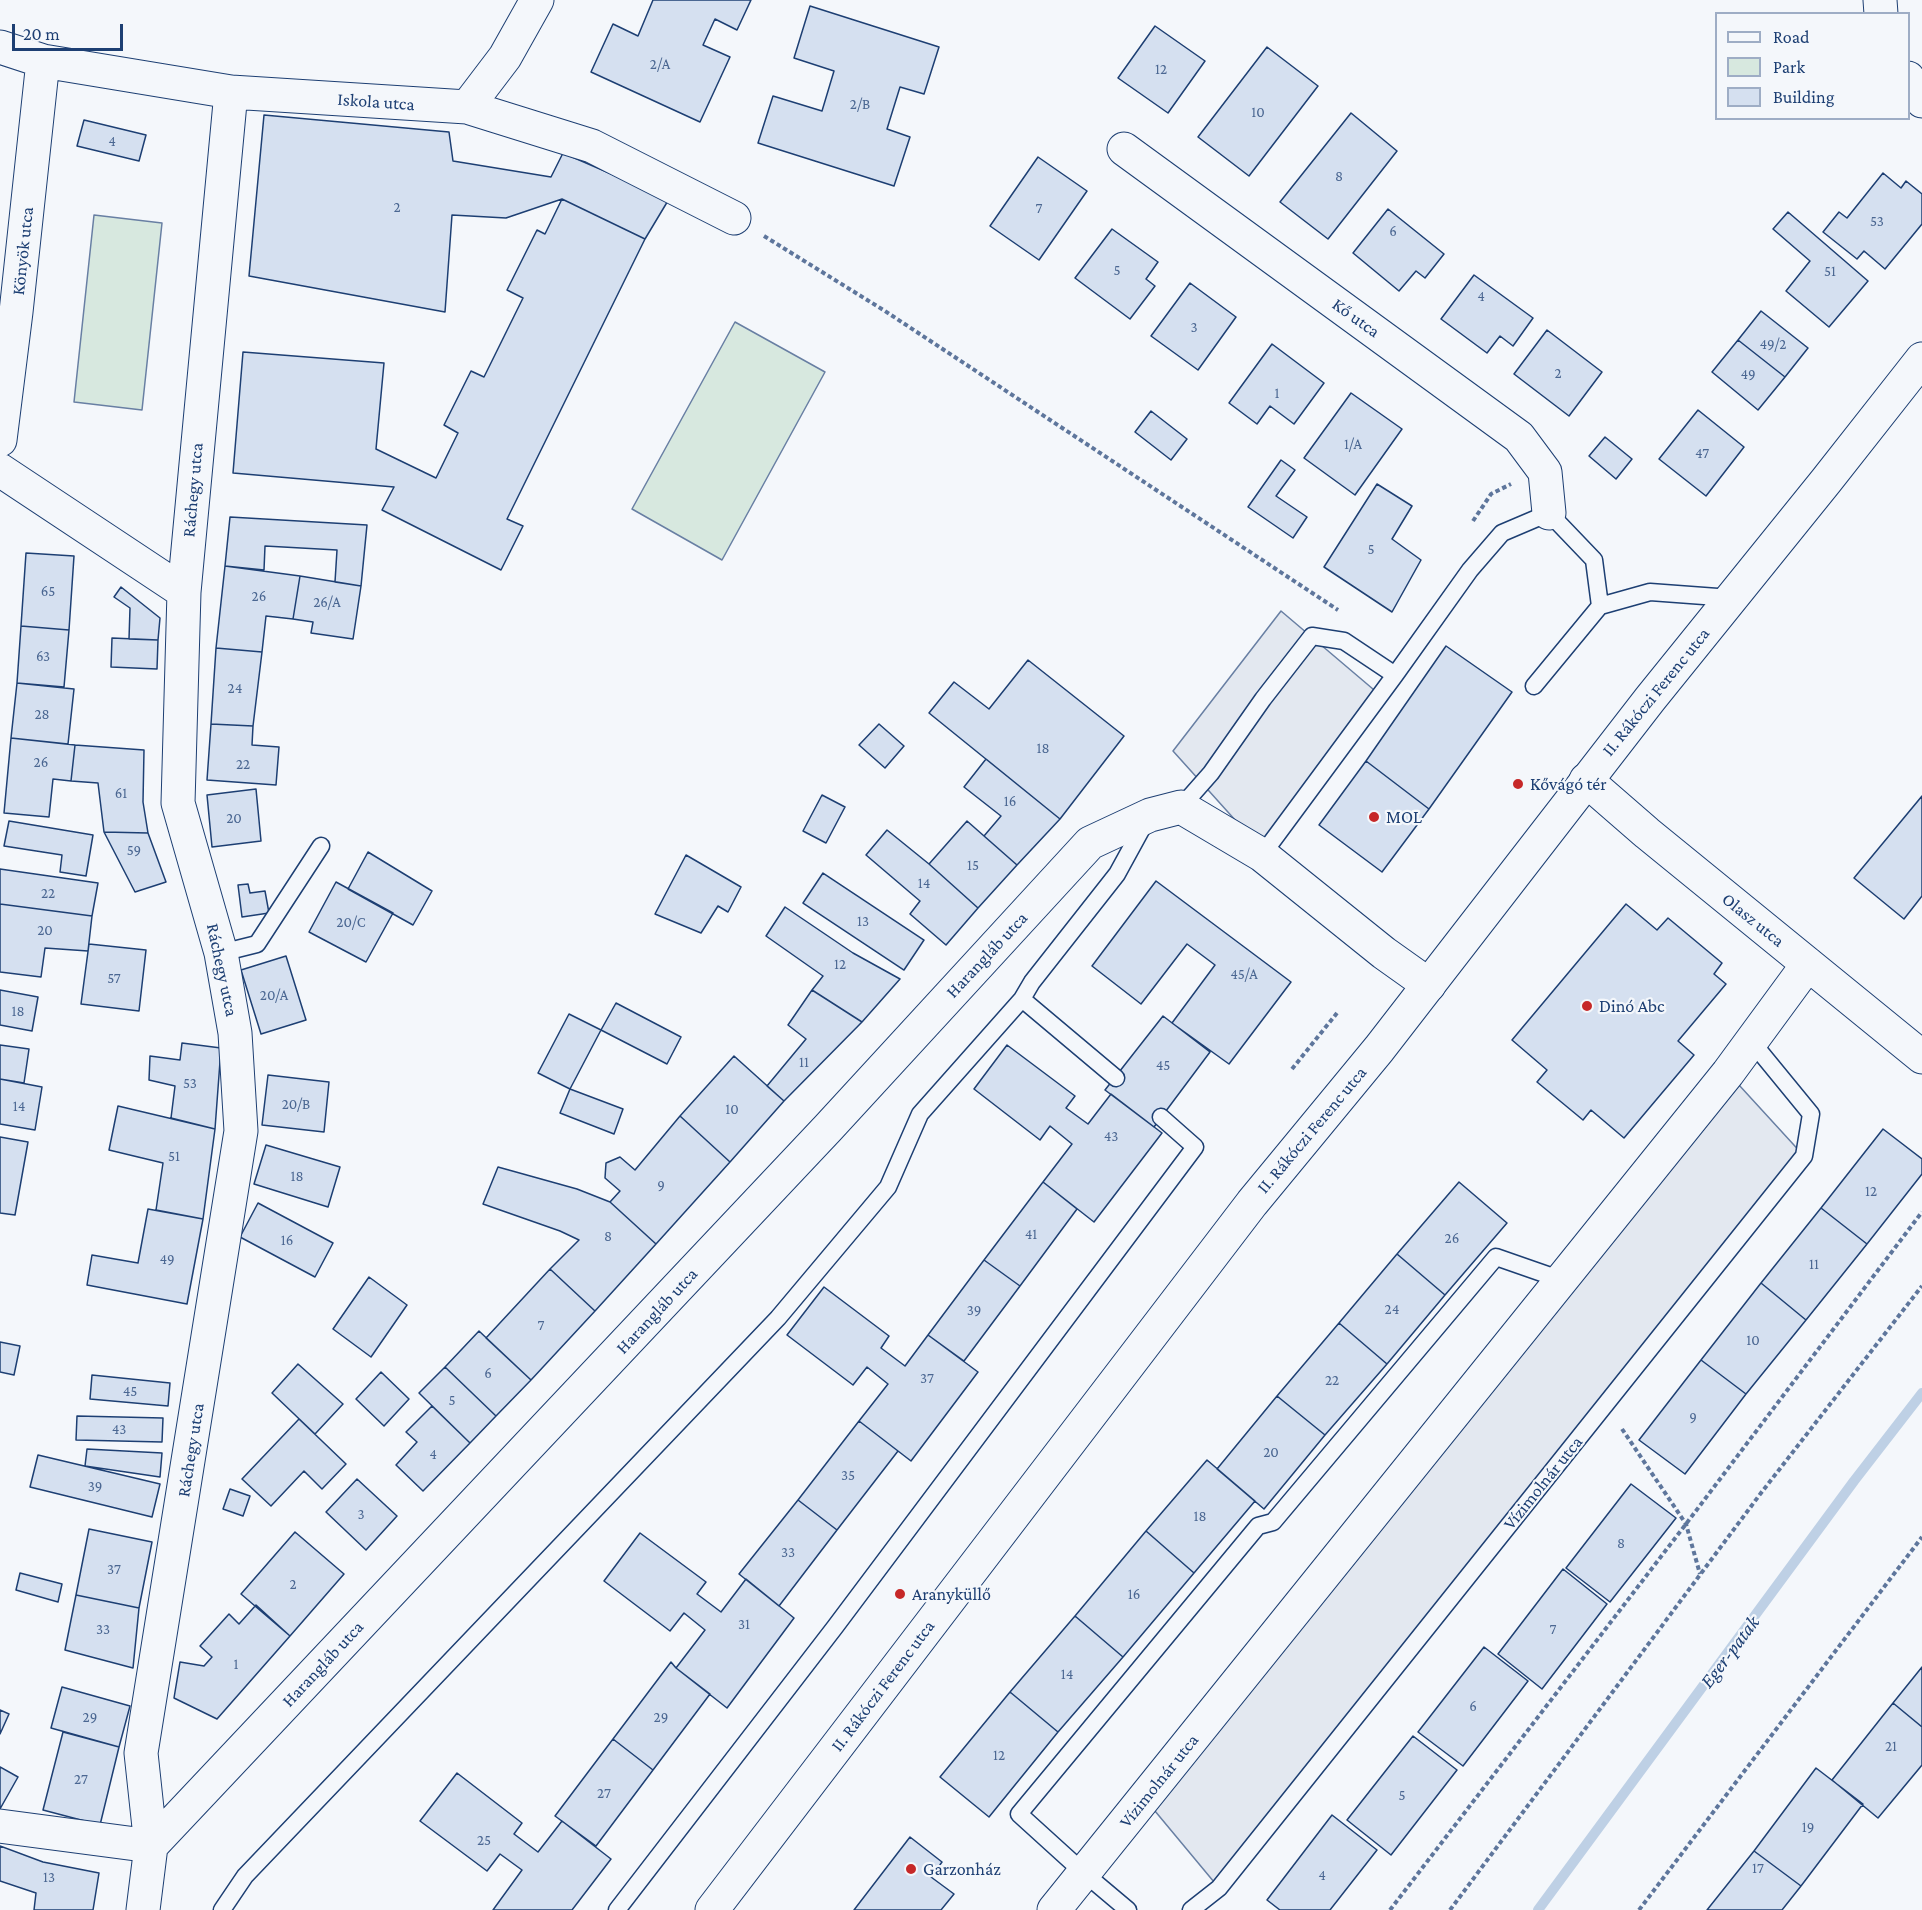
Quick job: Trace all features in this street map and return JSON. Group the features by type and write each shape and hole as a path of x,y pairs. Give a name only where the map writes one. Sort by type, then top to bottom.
{"street":[{"path":"467,107 505,57 537,0"},
{"name":"Iskola utca","path":"0,47 43,61 231,92 467,107 592,146 734,218"},
{"name":"Könyök utca","path":"0,440 8,311 43,61"},
{"path":"1910,81 1922,101"},
{"name":"Ráchegy utca","path":"143,1910 151,1846 141,1753 241,1131 235,1033 221,953 178,803 184,592 231,92"},
{"name":"Kő utca","path":"1124,149 1519,437 1545,472 1549,513"},
{"name":"II. Rákóczi Ferenc utca","path":"712,1910 1252,1203 1379,1049 1586,780 1922,359"},
{"path":"0,470 184,592"},
{"name":"Olasz utca","path":"1586,780 1647,833 1922,1057"},
{"path":"1181,807 1262,855 1384,953 1429,985"},
{"name":"Harangláb utca","path":"151,1846 828,1128 1090,843 1150,815 1181,807"},
{"name":"Vízimolnár utca","path":"1054,1910 1752,1042 1808,964"},
{"path":"0,1826 151,1846"}],"lane":[{"path":"1262,855 1470,570 1502,532 1549,513 1594,560 1600,606"},
{"path":"1534,686 1600,606 1650,592 1731,598"},
{"path":"1181,807 1202,783 1312,636 1344,641 1395,675"},
{"path":"222,1910 245,1876 778,1318 888,1187 920,1114 1022,999 1032,982 1117,874 1150,815"},
{"path":"221,953 257,944 321,846"},
{"path":"1022,999 1116,1078"},
{"name":"Vízimolnár utca","path":"1191,1910 1219,1888 1804,1156 1811,1114 1752,1042"},
{"path":"617,1910 835,1627 1195,1147 1161,1117"},
{"path":"1128,1910 1019,1814 1258,1526 1273,1522 1496,1257 1562,1280"}],"path":[{"path":"734,218 885,311 1312,595"},
{"path":"1292,1069 1337,1013"},
{"path":"1390,1910 1922,1212"},
{"path":"1450,1910 1761,1493 1922,1286"},
{"path":"1605,1405 1686,1524 1701,1574"},
{"path":"1639,1910 1922,1537"}],"green space":[{"path":"94,215 162,223 142,410 74,402"},
{"path":"735,322 825,372 722,560 632,509"}],"shaded area":[{"path":"1281,611 1380,695 1269,845 1236,821 1173,751"},
{"path":"1728,1073 1804,1156 1219,1888 1145,1799"}],"building":[{"path":"653,0 751,0 737,30 715,19 703,45 730,57 700,122 591,72 613,24 638,36"},
{"path":"810,6 939,47 924,94 900,87 887,129 910,137 894,186 758,143 773,96 822,111 834,71 794,58"},
{"path":"1155,26 1205,61 1168,113 1118,78"},
{"path":"1267,47 1318,86 1249,176 1198,137"},
{"path":"1351,113 1397,151 1328,239 1280,202"},
{"path":"264,115 449,132 453,161 551,177 563,153 669,199 645,239 562,199 506,218 452,215 445,312 249,276"},
{"path":"84,120 146,135 139,161 77,146"},
{"path":"1038,157 1087,191 1039,260 990,226"},
{"path":"1883,173 1901,188 1906,181 1922,194 1922,224 1885,269 1864,251 1857,259 1823,232 1839,212 1847,218"},
{"path":"562,199 645,239 507,519 523,526 501,570 382,510 394,487 233,473 243,352 384,363 376,449 436,478 458,433 444,425 471,371 484,377 523,298 507,290 537,230 545,234"},
{"path":"1388,209 1444,254 1425,278 1416,271 1399,291 1353,253"},
{"path":"1788,212 1868,281 1829,327 1786,291 1810,261 1773,229"},
{"path":"1112,229 1158,262 1146,279 1155,286 1130,319 1075,278"},
{"path":"1474,275 1533,318 1513,346 1500,336 1487,353 1441,319"},
{"path":"1190,283 1236,317 1198,370 1151,336"},
{"path":"1761,311 1808,348 1785,377 1738,340"},
{"path":"1547,330 1602,372 1569,416 1514,374"},
{"path":"1738,340 1785,377 1758,410 1712,372"},
{"path":"1272,344 1324,383 1294,424 1270,406 1257,424 1229,403"},
{"path":"1351,393 1402,429 1355,495 1304,458"},
{"path":"1698,410 1744,447 1706,496 1659,459"},
{"path":"1151,411 1187,439 1171,460 1135,432"},
{"path":"1605,437 1632,459 1616,479 1589,456"},
{"path":"1281,460 1295,470 1276,496 1307,517 1293,538 1248,507"},
{"path":"1377,484 1412,506 1392,539 1421,560 1392,612 1324,567"},
{"path":"230,517 367,525 361,586 335,582 337,550 265,546 264,570 225,566"},
{"path":"26,553 74,556 69,630 21,626"},
{"path":"225,566 300,576 293,619 266,616 262,652 216,648"},
{"path":"300,576 361,586 353,639 311,633 313,622 293,619"},
{"path":"121,587 160,618 158,640 129,639 130,608 114,597"},
{"path":"21,626 69,630 64,687 17,683"},
{"path":"112,638 158,640 157,669 111,667"},
{"path":"1446,646 1512,692 1429,809 1366,761"},
{"path":"216,648 262,652 253,726 211,724"},
{"path":"1028,660 1124,736 1060,819 929,713 954,682 989,709"},
{"path":"17,683 74,689 68,744 11,738"},
{"path":"211,724 253,726 252,745 279,747 276,785 207,780"},
{"path":"879,724 904,746 885,768 859,745"},
{"path":"11,738 75,745 71,781 53,779 49,817 4,813"},
{"path":"75,745 144,750 143,802 148,833 104,832 98,783 71,781"},
{"path":"986,759 1060,819 1017,865 984,836 1001,816 964,787"},
{"name":"MOL","path":"1366,761 1429,809 1382,872 1319,825"},
{"path":"256,789 261,841 212,847 207,795"},
{"path":"822,795 845,807 826,843 803,831"},
{"path":"1922,796 1922,896 1904,919 1854,878"},
{"path":"9,821 93,835 86,876 60,872 62,855 4,846"},
{"path":"967,821 1017,865 978,908 929,864"},
{"path":"887,830 978,908 946,945 910,914 920,901 866,855"},
{"path":"104,832 148,833 166,882 135,892"},
{"path":"368,852 432,891 413,925 348,889"},
{"path":"686,855 741,887 728,912 718,906 701,933 655,914"},
{"path":"0,869 98,883 92,916 0,904"},
{"path":"823,873 924,940 904,970 803,903"},
{"path":"1156,881 1291,982 1229,1064 1172,1023 1215,965 1187,944 1141,1004 1092,966"},
{"path":"336,882 393,913 366,962 309,932"},
{"path":"248,884 250,893 265,891 269,913 242,917 238,885"},
{"path":"0,904 92,916 88,951 45,948 41,977 0,972"},
{"path":"1626,904 1657,930 1668,918 1722,963 1714,974 1726,984 1678,1041 1694,1055 1624,1138 1591,1110 1583,1120 1537,1082 1547,1070 1512,1040"},
{"path":"785,907 853,953 900,979 862,1022 812,990 823,976 766,936"},
{"path":"89,944 146,950 139,1011 81,1004"},
{"path":"286,956 306,1020 261,1034 241,970"},
{"path":"0,990 38,997 32,1031 0,1025"},
{"path":"812,990 862,1022 784,1101 767,1086 806,1039 788,1025"},
{"path":"616,1003 681,1037 667,1064 601,1030"},
{"path":"569,1014 601,1030 570,1089 538,1073"},
{"path":"1163,1016 1210,1052 1154,1127 1105,1090"},
{"path":"182,1043 221,1048 215,1129 171,1118 175,1086 149,1080 150,1056 180,1060"},
{"path":"0,1045 29,1049 24,1083 0,1079"},
{"path":"1007,1045 1075,1096 1066,1108 1088,1124 1111,1094 1162,1133 1094,1222 1043,1182 1072,1144 1050,1126 1040,1140 974,1089"},
{"path":"734,1056 784,1101 730,1162 680,1116"},
{"path":"268,1075 329,1082 324,1132 262,1125"},
{"path":"0,1079 42,1087 35,1130 0,1124"},
{"path":"570,1089 623,1109 614,1134 560,1113"},
{"path":"118,1106 215,1129 203,1219 156,1210 163,1163 109,1150"},
{"path":"680,1116 730,1162 656,1244 610,1202 620,1191 605,1178 606,1163 620,1157 635,1170"},
{"path":"1883,1129 1922,1159 1922,1174 1867,1244 1821,1208"},
{"path":"0,1137 28,1142 15,1215 0,1213"},
{"path":"266,1145 340,1167 328,1207 254,1184"},
{"path":"498,1167 577,1189 610,1202 656,1244 595,1311 550,1269 579,1240 483,1204"},
{"path":"1043,1182 1077,1209 1020,1286 984,1260"},
{"path":"1459,1182 1507,1223 1445,1295 1397,1254"},
{"path":"258,1203 333,1243 315,1277 240,1237"},
{"path":"1821,1208 1867,1244 1806,1320 1761,1283"},
{"path":"148,1209 203,1219 187,1304 87,1285 92,1255 138,1263"},
{"path":"1397,1254 1445,1295 1387,1364 1339,1323"},
{"path":"984,1260 1020,1286 964,1361 928,1335"},
{"path":"550,1269 595,1311 531,1380 486,1338"},
{"path":"369,1277 407,1305 371,1357 333,1329"},
{"path":"1761,1283 1806,1320 1746,1394 1701,1360"},
{"path":"824,1287 889,1336 881,1348 905,1366 928,1335 978,1372 911,1461 859,1421 888,1384 867,1367 853,1385 787,1335"},
{"path":"1339,1323 1387,1364 1325,1435 1277,1396"},
{"path":"479,1331 531,1380 496,1416 445,1367"},
{"path":"0,1342 20,1346 14,1375 0,1372"},
{"path":"1701,1360 1746,1394 1685,1474 1639,1440"},
{"path":"298,1364 343,1404 315,1434 272,1393"},
{"path":"445,1367 496,1416 470,1443 419,1393"},
{"path":"381,1372 409,1399 384,1426 356,1399"},
{"path":"92,1375 170,1383 168,1406 90,1399"},
{"path":"1277,1396 1325,1435 1264,1509 1217,1469"},
{"path":"432,1406 470,1443 423,1491 396,1465 417,1442 406,1432"},
{"path":"77,1416 163,1418 162,1442 76,1440"},
{"path":"299,1419 346,1464 322,1489 304,1471 271,1506 242,1479"},
{"path":"859,1421 898,1451 837,1530 798,1500"},
{"path":"87,1449 162,1453 160,1477 85,1466"},
{"path":"38,1455 160,1484 152,1517 30,1487"},
{"path":"1207,1460 1255,1501 1194,1573 1146,1531"},
{"path":"357,1479 397,1516 366,1550 326,1512"},
{"path":"1631,1484 1676,1518 1610,1602 1566,1568"},
{"path":"230,1489 250,1496 243,1516 223,1509"},
{"path":"798,1500 837,1530 779,1606 739,1574"},
{"path":"89,1529 152,1542 139,1608 76,1595"},
{"path":"1146,1531 1194,1573 1123,1657 1075,1616"},
{"path":"295,1532 344,1574 290,1636 241,1594"},
{"path":"640,1533 706,1582 697,1594 721,1612 746,1579 794,1618 727,1708 676,1668 705,1630 684,1613 670,1631 604,1581"},
{"path":"1563,1569 1607,1604 1542,1689 1498,1654"},
{"path":"20,1573 62,1584 58,1602 16,1590"},
{"path":"76,1595 139,1608 133,1668 65,1650"},
{"path":"256,1605 290,1636 217,1719 174,1698 180,1662 204,1666 212,1657 200,1646 229,1614 239,1624"},
{"path":"1075,1616 1123,1657 1058,1732 1010,1692"},
{"path":"1484,1647 1528,1681 1463,1766 1418,1732"},
{"path":"671,1662 710,1694 653,1770 613,1739"},
{"path":"1922,1667 1922,1727 1893,1703"},
{"path":"62,1687 130,1706 119,1747 51,1728"},
{"path":"1010,1692 1058,1732 989,1817 940,1777"},
{"path":"1893,1703 1922,1727 1922,1765 1878,1818 1832,1780"},
{"path":"0,1710 9,1714 0,1734"},
{"path":"63,1732 119,1747 100,1825 43,1810"},
{"path":"1413,1736 1457,1770 1391,1855 1347,1820"},
{"path":"613,1739 653,1770 596,1846 555,1816"},
{"path":"0,1767 18,1777 0,1809"},
{"path":"1816,1768 1863,1804 1801,1886 1754,1851"},
{"path":"457,1773 522,1823 514,1834 538,1852 562,1821 611,1859 572,1910 493,1910 522,1870 500,1854 487,1871 420,1821"},
{"path":"1332,1815 1377,1850 1330,1910 1280,1910 1267,1900"},
{"name":"Garzonház","path":"910,1837 942,1862 931,1877 954,1894 941,1910 854,1910"},
{"path":"0,1846 43,1862 99,1873 93,1910 34,1910 36,1893 0,1881"},
{"path":"1754,1851 1801,1886 1782,1910 1707,1910"}],"waterway":[{"name":"Eger-patak","path":"1538,1910 1854,1481 1922,1393"}],"place":[{"name":"Kővágó tér","path":"1518,784"},
{"name":"MOL","path":"1374,817"},
{"name":"Dinó Abc","path":"1587,1006"},
{"name":"Aranyküllő","path":"900,1594"},
{"name":"Garzonház","path":"911,1869"}]}
